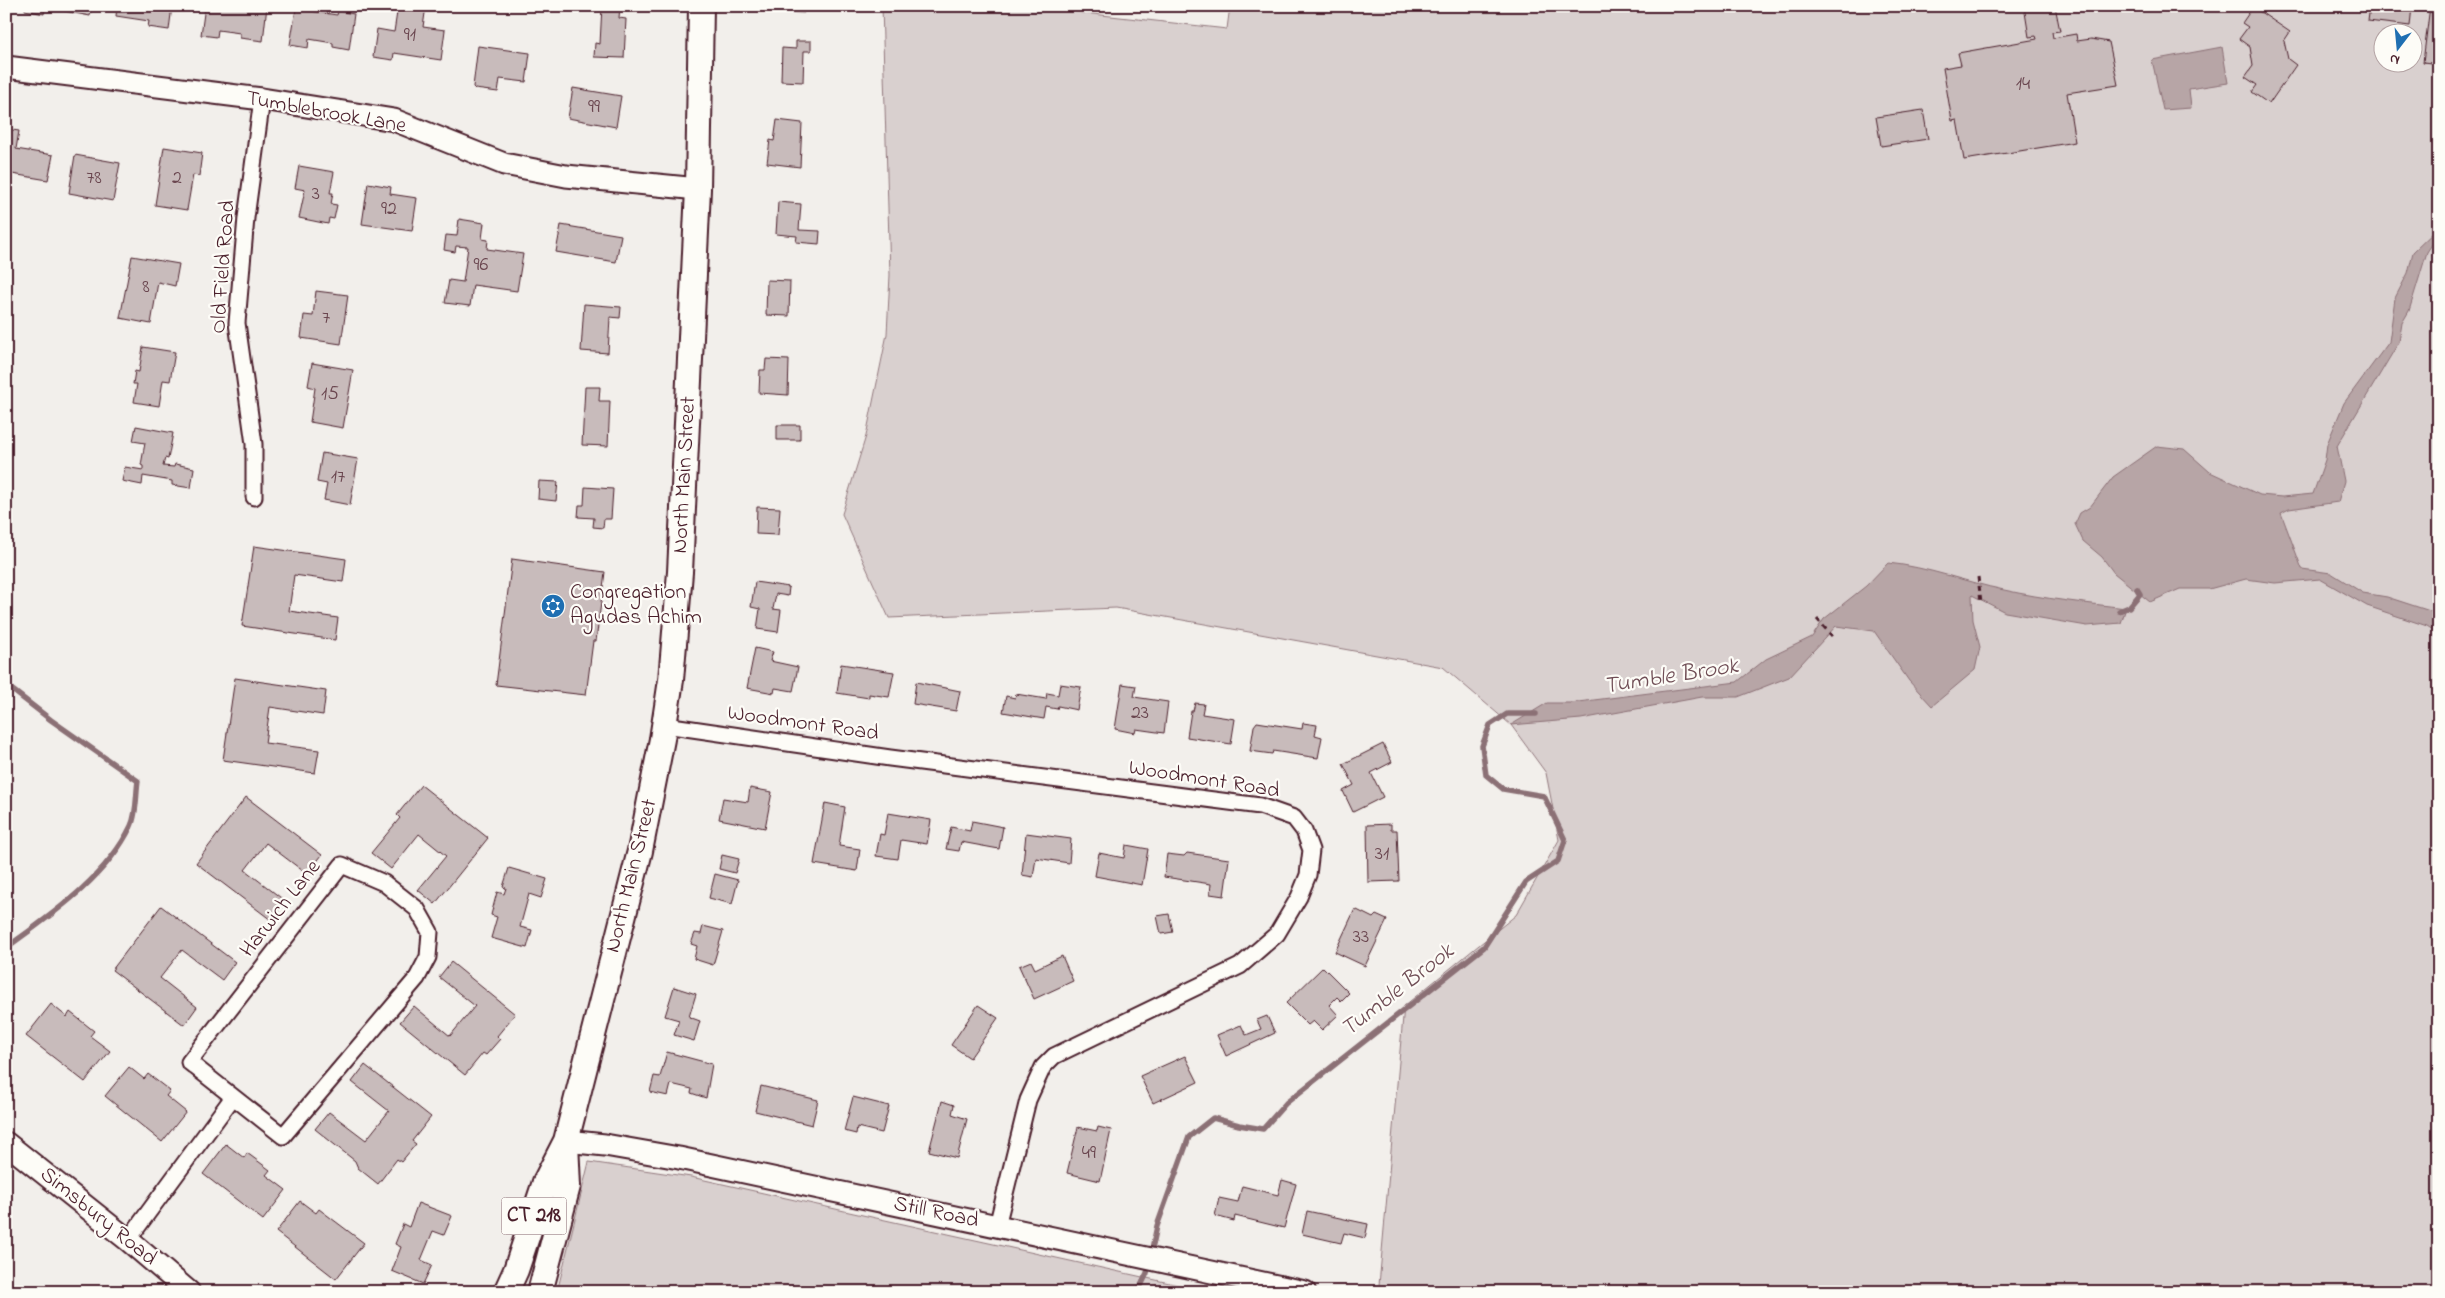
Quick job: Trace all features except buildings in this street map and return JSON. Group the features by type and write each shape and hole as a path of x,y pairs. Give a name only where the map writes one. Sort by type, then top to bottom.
{"main road":[{"name":"North Main Street","path":"506,1292 516,1270 545,1182 566,1141 640,851 665,725 680,572 698,189 702,6"},
{"name":"North Main Street","path":"540,1292 568,1186 566,1141"}],"street":[{"name":"Tumblebrook Lane","path":"6,67 262,100 394,120 504,164 566,176 698,189"},
{"name":"Old Field Road","path":"254,497 254,444 237,323 246,218 262,100"},
{"name":"Woodmont Road","path":"665,725 899,759 1260,806 1294,818 1304,831 1311,850 1308,875 1299,897 1277,934 1240,966 1054,1056 1043,1067 1028,1100 998,1226"},
{"name":"Harwich Lane","path":"342,865 384,883 417,909 430,932 428,957 417,978 283,1136 234,1097 188,1062 342,865"},
{"path":"128,1240 234,1097"},
{"name":"Still Road","path":"566,1141 605,1145 679,1158 1305,1292"},
{"name":"Simsbury Road","path":"6,1143 128,1240 189,1292"}],"path":[{"path":"1978,577 1981,602"},
{"path":"1817,619 1832,636"}],"shaded area":[{"path":"882,6 1021,6 1227,29 1230,6 2439,6 2439,1292 1411,1292 1379,1285 1404,1006 1516,915 1559,840 1546,773 1511,725 1443,667 1116,608 889,618 842,514 866,436 887,334 890,275"},
{"path":"2222,47 2228,83 2189,89 2191,108 2163,110 2152,60"},
{"path":"2439,227 2439,234 2427,252 2409,311 2402,323 2399,342 2337,446 2344,481 2338,502 2289,509 2281,513 2302,569 2331,573 2363,593 2387,597 2430,611 2439,617 2439,634 2427,626 2367,606 2320,579 2275,583 2246,579 2209,589 2180,589 2150,602 2114,573 2102,557 2083,541 2075,524 2080,513 2090,507 2113,477 2157,446 2184,449 2210,472 2260,495 2282,497 2313,494 2325,460 2327,444 2344,403 2389,342 2395,298 2408,273 2413,252"},
{"path":"1888,563 1932,571 1989,587 2019,593 2126,608 2121,623 2087,626 2005,612 1972,595 1973,620 1980,647 1975,670 1932,706 1909,681 1874,631 1836,626 1789,677 1738,697 1702,697 1581,719 1511,725 1547,703 1570,703 1737,682 1766,659 1812,637 1824,619 1866,586"},
{"path":"589,1162 691,1177 1210,1292 557,1292"}],"waterway":[{"name":"Tumble Brook","path":"2119,611 2129,607 2140,594 2137,589"},
{"path":"6,685 51,720 138,781 133,821 120,845 107,862 92,879 59,909 6,948"},
{"name":"Tumble Brook","path":"1138,1292 1147,1273 1157,1226 1189,1137 1213,1118 1263,1129 1286,1103 1484,947 1526,882 1558,861 1565,840 1544,796 1503,789 1486,775 1482,746 1490,725 1507,714 1536,714"}],"place":[{"name":"Congregation Agudas Achim","path":"553,606"}]}
